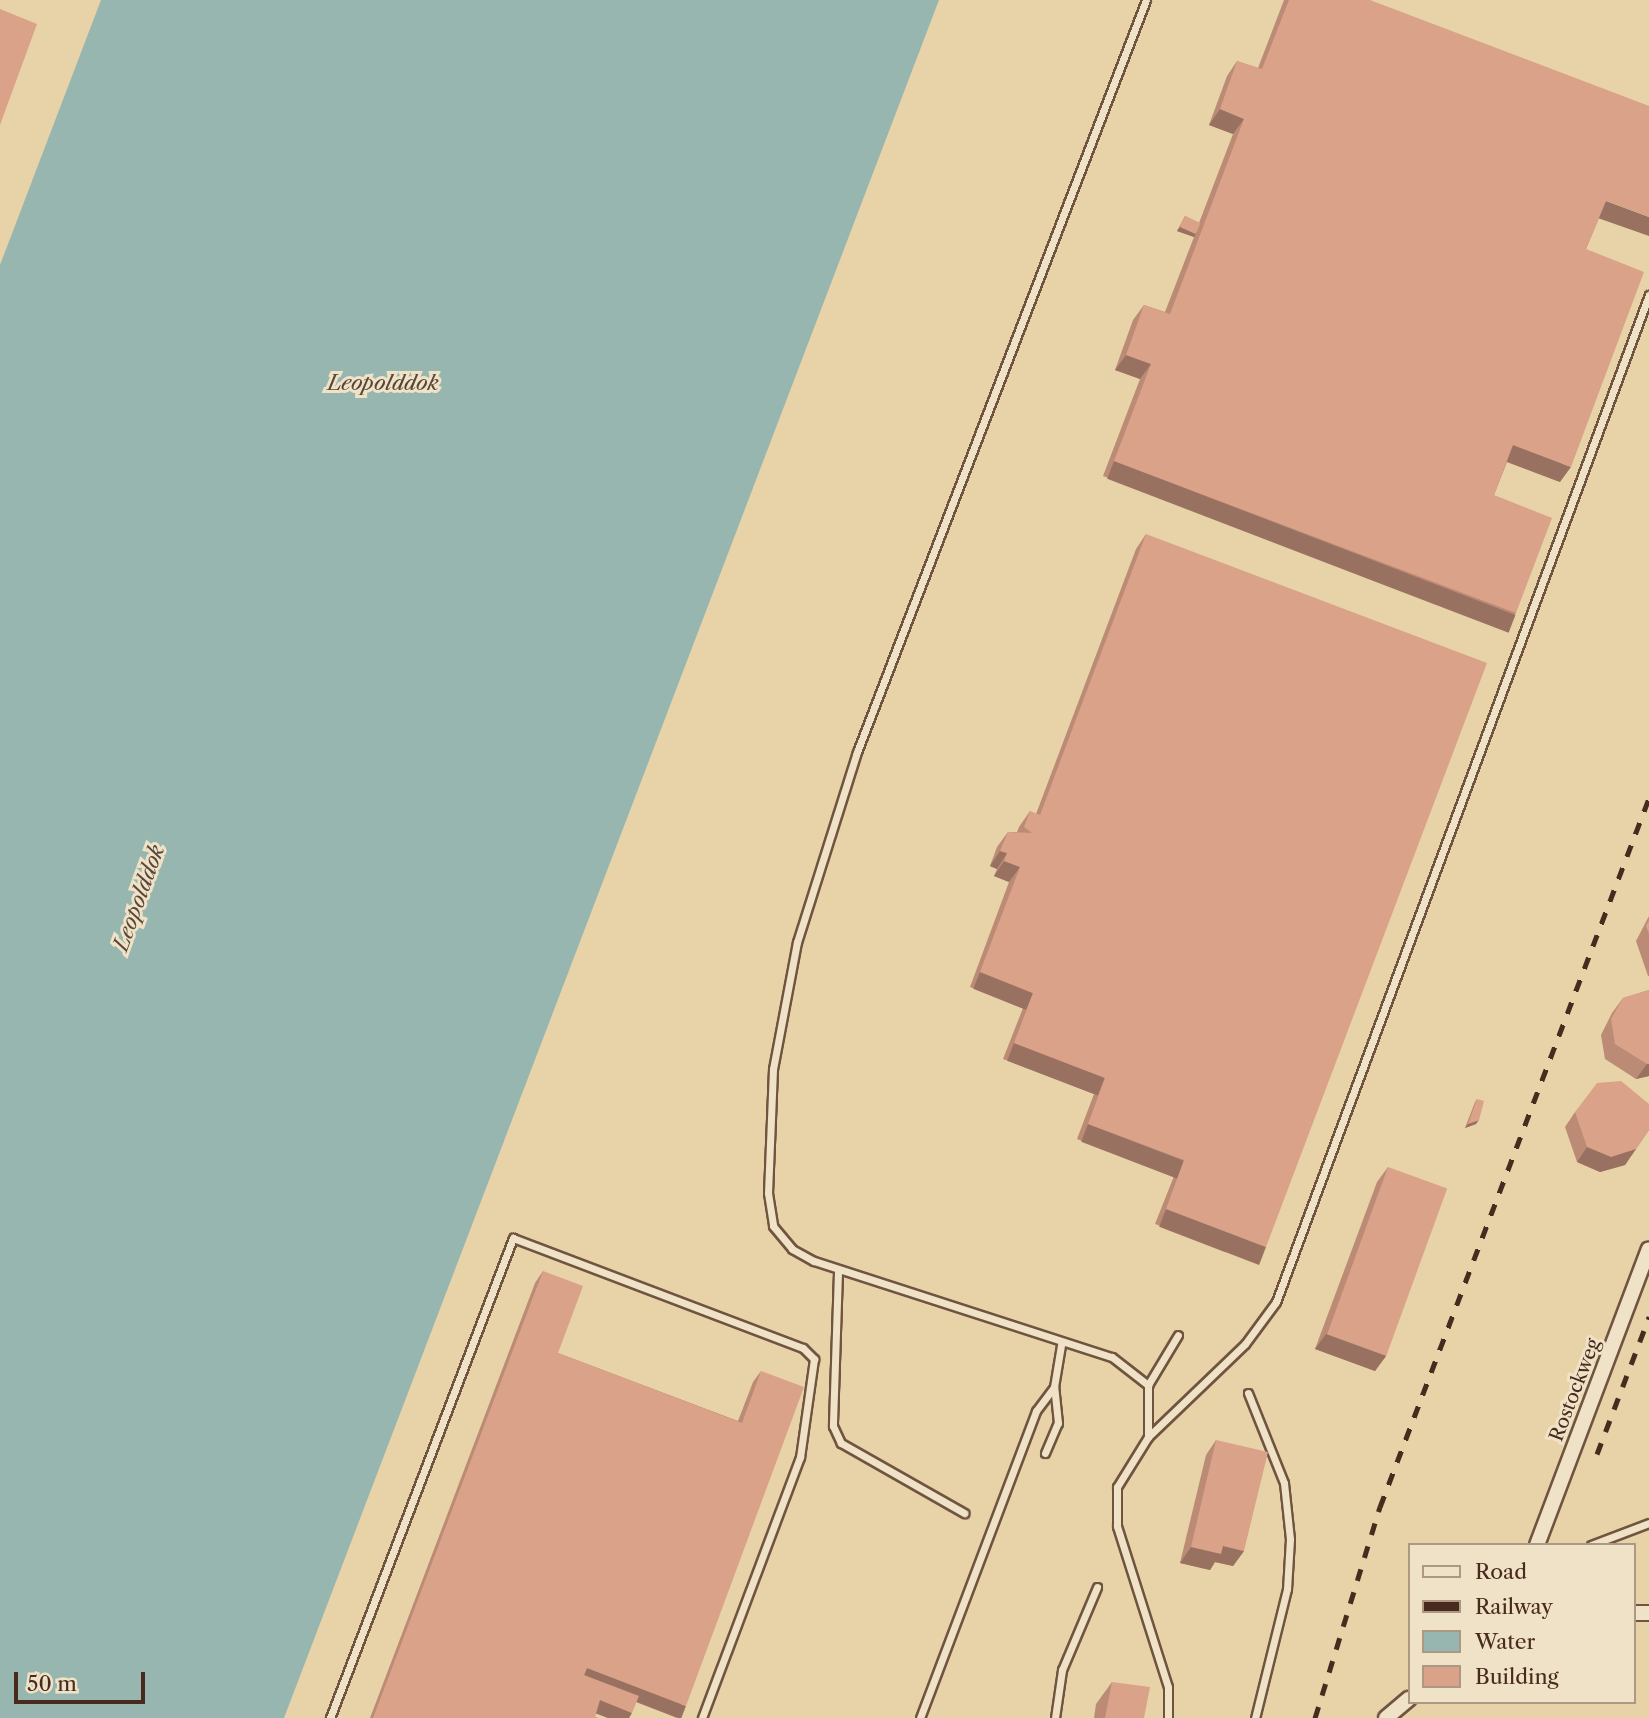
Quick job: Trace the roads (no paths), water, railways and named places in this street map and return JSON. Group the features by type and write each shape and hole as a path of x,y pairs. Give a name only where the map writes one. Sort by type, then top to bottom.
{"street":[{"name":"Rostockweg","path":"1537,1543 1649,1250"},
{"path":"1386,1718 1408,1700"}],"lane":[{"path":"1146,0 857,752 797,942 773,1069 769,1210 773,1226 792,1249 838,1272 1061,1345 1112,1357 1148,1385"},
{"path":"1167,1718 1168,1688 1117,1526 1117,1487 1148,1437 1245,1344 1276,1302 1649,295"},
{"path":"330,1718 513,1237 803,1348 814,1359 800,1457 702,1718"},
{"path":"838,1272 833,1426 841,1443 964,1513"},
{"path":"1148,1437 1148,1385 1178,1335"},
{"path":"1045,1453 1058,1423 1054,1387 1061,1345"},
{"path":"920,1718 1037,1411 1054,1387"},
{"path":"1248,1393 1284,1483 1290,1539 1287,1589 1255,1718"},
{"path":"1596,1543 1649,1523"},
{"path":"1055,1718 1062,1670 1097,1587"}],"water":[{"name":"Leopolddok","path":"101,0 939,0 284,1718 0,1718 0,265"}],"railway":[{"path":"1315,1718 1380,1507 1649,798"},
{"path":"1597,1454 1649,1317"}]}
